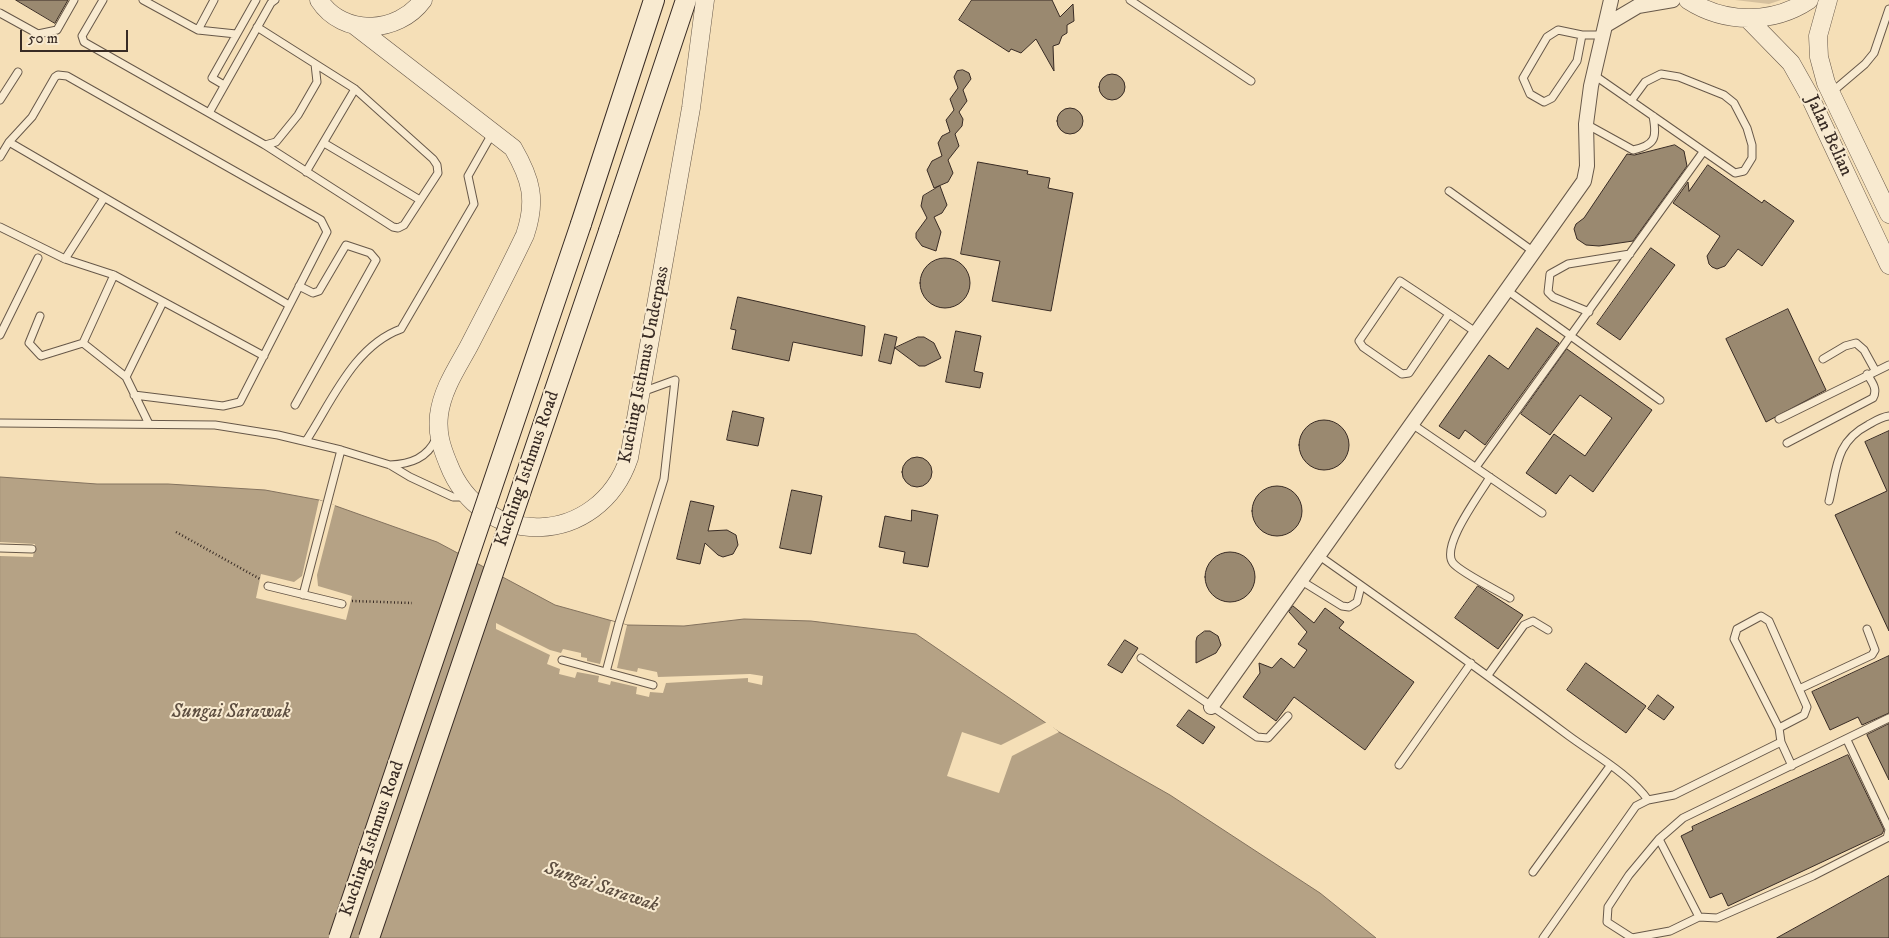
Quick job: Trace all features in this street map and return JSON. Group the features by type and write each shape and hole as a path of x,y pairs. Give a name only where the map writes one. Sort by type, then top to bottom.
{"main road":[{"name":"Kuching Isthmus Road","path":"339,938 581,224 654,0"},
{"name":"Kuching Isthmus Road","path":"369,938 686,0"}],"street":[{"path":"318,0 330,13 354,25 371,28 388,25 404,18 423,0"},
{"name":"Kuching Isthmus Underpass","path":"354,25 513,148 527,172 532,196 531,218 510,267 442,397 438,435 452,473 468,497 495,519 525,528 548,527 578,519 602,503 622,478 629,458 691,108 705,0"},
{"path":"1211,707 1300,580 1508,292 1584,181 1587,166 1586,124 1594,75 1611,0"},
{"path":"1605,30 1638,6 1673,0"},
{"path":"1688,0 1699,7 1723,16 1748,19 1769,17 1789,11 1809,0"},
{"name":"Jalan Belian","path":"1828,0 1818,36 1819,57 1831,93 1889,214"},
{"name":"Jalan Belian","path":"1748,19 1791,62 1809,95 1889,265"}],"lane":[{"path":"0,14 38,34 56,30 74,0"},
{"path":"103,0 82,36 84,42 265,145 393,227 398,228 404,225 438,173 434,159 356,89 257,27"},
{"path":"144,0 198,30 236,34"},
{"path":"198,30 214,0"},
{"path":"224,85 212,78 256,0"},
{"path":"209,112 271,3 275,0"},
{"path":"1130,0 1251,81"},
{"path":"1831,93 1866,64 1874,53 1889,9"},
{"path":"1582,35 1577,61 1552,98 1544,102 1530,94 1523,78 1547,37 1558,30 1582,35 1605,30"},
{"path":"265,145 276,142 298,115 317,82 315,64"},
{"path":"0,100 18,72"},
{"path":"1594,75 1703,152 1735,173 1744,171 1752,158 1752,145 1747,128 1734,104 1724,95 1679,77 1660,74 1645,82 1631,101"},
{"path":"0,157 9,142 32,117 55,77 58,75 67,76 321,220 326,232 240,402 223,406 134,395"},
{"path":"306,172 356,89"},
{"path":"1586,124 1633,150 1645,148 1652,142 1656,132 1653,116"},
{"path":"306,441 360,356 386,335 401,329 474,204 468,176 493,132"},
{"path":"9,142 289,305"},
{"path":"324,142 420,200"},
{"path":"1476,467 1703,152"},
{"path":"1449,191 1534,252"},
{"path":"65,258 104,198"},
{"path":"0,227 65,258 114,275 264,356"},
{"path":"295,405 376,260 370,253 346,245 318,291 313,293 299,286"},
{"path":"1589,312 1553,297 1548,292 1550,274 1568,264 1630,254"},
{"path":"0,335 38,258"},
{"path":"40,316 29,343 41,356 84,343 114,275"},
{"path":"1449,314 1409,373 1402,374 1364,347 1359,341 1400,281 1449,314 1477,333"},
{"path":"1508,292 1660,400"},
{"path":"126,377 163,302"},
{"path":"84,343 126,377 149,424"},
{"path":"1823,359 1845,346 1856,343 1864,350 1875,370"},
{"path":"1779,419 1875,370 1889,365"},
{"path":"1787,443 1873,398 1874,387 1867,374"},
{"path":"606,672 619,623 664,479 675,380 642,392"},
{"path":"1829,501 1842,449 1853,433 1883,417 1889,416"},
{"path":"0,423 215,425 306,441 341,450 390,465 410,477 453,497 468,497"},
{"path":"1412,424 1542,513"},
{"path":"390,465 404,464 416,460 430,451 438,435"},
{"path":"304,594 341,450"},
{"path":"1490,477 1454,537 1449,553 1454,564 1510,598"},
{"path":"0,548 32,549"},
{"path":"1318,555 1488,675 1610,766 1635,782 1648,800"},
{"path":"1300,580 1342,606 1349,607 1357,602 1361,586"},
{"path":"268,586 342,604"},
{"path":"1779,728 1804,715 1807,707 1766,617 1761,616 1737,629 1734,639 1779,728 1781,742 1792,766"},
{"path":"1488,675 1524,625 1533,621 1548,630"},
{"path":"1799,689 1872,656 1875,650 1866,629"},
{"path":"1141,658 1257,737 1268,738 1288,716"},
{"path":"562,660 653,685"},
{"path":"1399,765 1471,663"},
{"path":"1847,740 1889,829 1887,838 1877,845 1813,876 1717,918 1699,917 1670,931 1646,937 1632,938 1607,922 1608,906 1638,862 1659,839 1683,818 1889,718"},
{"path":"1542,938 1636,806 1648,800 1674,795 1781,742"},
{"path":"1533,872 1610,766"},
{"path":"1659,839 1699,917"}],"path":[{"path":"176,532 260,578"},
{"path":"351,601 412,603"}],"shaded area":[{"path":"1735,0 1781,0 1769,4"}],"water":[{"name":"Sungai Sarawak","path":"0,477 97,484 168,484 265,490 319,500 437,542 555,605 627,625 684,626 744,619 811,621 916,634 1059,732 1170,795 1320,893 1376,938 0,938"}],"pier":[{"path":"319,500 335,505 317,575 318,586 352,596 346,620 256,598 261,574 294,582 302,576"},
{"path":"0,542 35,544 33,557 0,556"},
{"path":"611,621 627,625 617,668 637,672 638,668 657,672 658,677 750,674 763,676 762,685 748,682 748,678 666,683 663,693 650,692 649,697 636,694 637,687 611,681 610,685 598,682 599,676 577,672 575,678 559,674 560,669 547,664 550,655 496,629 496,623 550,650 561,653 563,649 581,653 581,657 587,658 587,661 600,664"},
{"path":"1047,722 1059,732 1012,756 999,793 947,776 962,732 1001,745"}],"building":[{"path":"16,0 68,0 55,23"},
{"path":"972,0 1052,0 1060,17 1073,4 1074,21 1067,25 1067,33 1062,36 1059,44 1053,46 1054,71 1036,39 1021,53 1011,49 1009,52 959,20"},
{"path":"963,70 969,73 971,79 963,90 967,101 959,112 963,119 962,126 955,134 959,146 948,160 953,173 948,182 934,188 927,170 932,161 942,156 938,143 942,136 950,132 946,120 954,110 950,99 958,88 954,77 957,71"},
{"path":"1112,74 1121,78 1125,87 1121,96 1112,100 1103,96 1099,87 1103,78"},
{"path":"1070,108 1079,112 1083,121 1079,130 1070,134 1061,130 1057,121 1061,112"},
{"path":"1675,145 1684,151 1687,166 1633,241 1599,246 1586,245 1577,239 1574,229 1576,224 1584,218 1627,154 1634,155"},
{"path":"978,162 1028,171 1027,174 1050,178 1048,188 1073,193 1051,311 992,301 1000,261 961,254"},
{"path":"1708,165 1762,203 1764,200 1794,221 1762,266 1738,249 1725,266 1717,269 1712,267 1707,256 1720,236 1673,203 1688,182 1689,191"},
{"path":"940,186 947,205 942,213 934,217 941,232 936,251 922,246 916,238 916,233 927,218 921,206 923,196"},
{"path":"1651,248 1675,265 1620,340 1597,324"},
{"path":"940,258 950,258 963,265 970,278 970,288 963,301 950,308 940,308 931,304 924,297 920,288 920,278 924,269 931,262"},
{"path":"738,297 865,326 862,356 793,342 789,361 732,349 736,330 731,329"},
{"path":"1788,309 1826,390 1766,422 1726,339"},
{"path":"1537,328 1559,343 1485,445 1465,430 1459,439 1439,426 1489,355 1508,369"},
{"path":"956,331 981,336 974,371 983,373 980,388 946,382"},
{"path":"885,334 897,337 891,364 879,361"},
{"path":"918,337 924,337 934,343 941,358 925,366 919,366 895,348"},
{"path":"1567,349 1652,410 1593,492 1570,475 1556,494 1526,473 1554,434 1585,456 1612,418 1580,395 1550,435 1521,414"},
{"path":"733,411 764,418 758,446 727,440"},
{"path":"1329,420 1342,427 1348,435 1348,455 1342,463 1334,469 1319,470 1306,463 1300,455 1299,440 1306,427 1314,421"},
{"path":"1889,431 1889,631 1835,515 1887,491 1865,442"},
{"path":"917,457 923,458 931,466 931,478 923,486 917,487 911,486 903,478 902,472 903,466 911,458"},
{"path":"1282,486 1295,493 1301,501 1301,521 1295,529 1287,535 1272,536 1259,529 1253,521 1252,506 1259,493 1267,487"},
{"path":"792,490 822,496 811,554 780,548"},
{"path":"691,501 714,506 708,531 727,530 736,535 738,545 733,554 723,557 705,543 700,564 677,559"},
{"path":"912,510 938,515 928,567 903,563 905,552 879,547 885,516 911,521"},
{"path":"1235,552 1248,559 1254,567 1254,587 1248,595 1240,601 1225,602 1212,595 1206,587 1205,572 1212,559 1220,553"},
{"path":"1478,586 1523,615 1498,649 1455,618"},
{"path":"1293,606 1314,623 1325,608 1344,622 1339,628 1414,682 1365,750 1294,697 1276,721 1243,697 1260,673 1259,663 1272,668 1281,658 1294,668 1307,650 1298,644 1307,632 1289,612"},
{"path":"1205,631 1210,631 1218,636 1221,645 1216,653 1196,663 1197,637"},
{"path":"1125,640 1138,648 1122,673 1108,665"},
{"path":"1889,656 1889,713 1862,725 1858,717 1830,730 1812,692"},
{"path":"1586,663 1646,706 1626,733 1567,690"},
{"path":"1658,695 1674,707 1664,720 1648,709"},
{"path":"1189,710 1215,727 1203,744 1177,726"},
{"path":"1889,724 1889,780 1867,735"},
{"path":"1848,755 1884,830 1882,834 1728,906 1722,893 1710,898 1681,836 1693,830 1692,827"},
{"path":"1889,876 1889,938 1777,938"}]}
